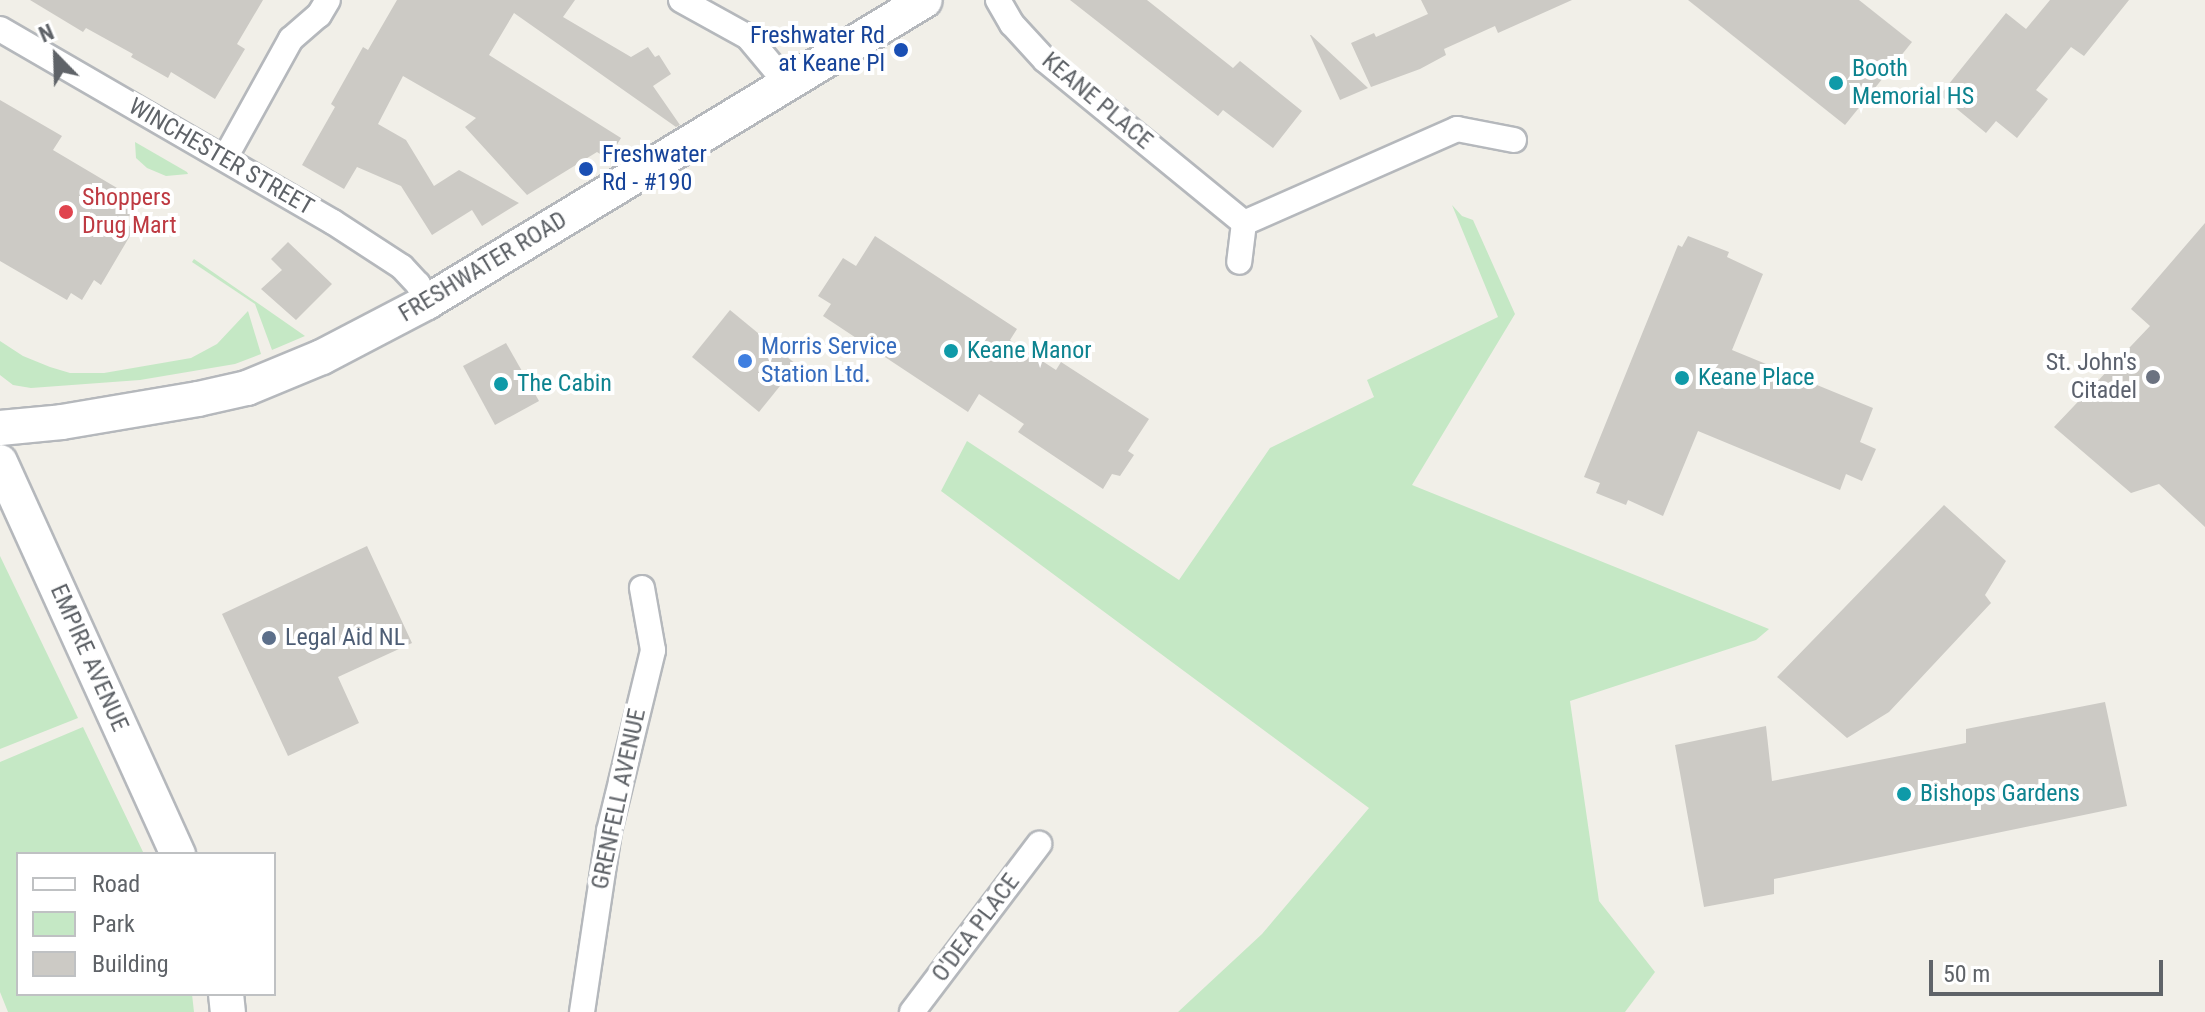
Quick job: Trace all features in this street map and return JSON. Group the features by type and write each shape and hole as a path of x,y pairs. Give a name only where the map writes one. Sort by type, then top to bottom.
{"main road":[{"name":"FRESHWATER ROAD","path":"0,428 131,412 247,388 322,357 427,302 925,0"},
{"name":"EMPIRE AVENUE","path":"0,462 177,852"},
{"path":"0,522 49,569"}],"street":[{"path":"225,158 291,39 319,15 328,0"},
{"path":"681,0 748,37 788,85"},
{"name":"KEANE PLACE","path":"998,0 1012,24 1045,60 1244,223"},
{"name":"WINCHESTER STREET","path":"0,29 225,158 402,267 418,284 427,302"},
{"path":"1239,262 1244,223 1457,129 1514,140"},
{"name":"GRENFELL AVENUE","path":"582,1012 609,831 653,650 642,588"},
{"name":"O'DEA PLACE","path":"912,1012 1039,844"}],"green space":[{"path":"135,142 188,174 166,176 147,168 136,158"},
{"path":"1452,205 1462,216 1473,220 1515,314 1412,485 1769,629 1756,640 1570,701 1599,901 1655,972 1625,1012 1178,1012 1262,934 1369,808 941,491 967,441 1179,580 1270,448 1374,397 1367,380 1498,317"},
{"path":"194,259 305,336 272,350 255,304 192,262"},
{"path":"248,311 261,354 235,364 140,380 31,388 13,385 0,375 0,341 23,356 50,367 70,373 104,373 191,358 217,344"},
{"path":"0,556 78,718 0,749"},
{"path":"83,727 143,852 16,852 16,996 192,996 194,1012 8,1012 0,992 0,762"}],"building":[{"path":"30,0 263,0 237,44 245,49 215,99 171,72 168,78 131,57 133,54 86,28 83,32"},
{"path":"397,0 575,0 563,17 631,57 648,47 655,57 659,55 671,74 653,86 680,125 676,127 514,13 489,55 621,138 608,159 597,152 527,195 465,127 476,118 403,76 378,124 406,140 434,186 459,170 519,203 482,226 472,210 432,235 401,186 357,167 344,189 302,165 335,107 331,104 363,47 368,50"},
{"path":"1070,0 1147,0 1233,68 1240,61 1302,111 1273,148 1223,110 1218,116"},
{"path":"1421,0 1572,0 1498,33 1495,26 1444,49 1446,55 1420,69 1371,87 1351,43 1374,33 1376,37 1428,14"},
{"name":"Booth Memorial HS","path":"1688,0 1859,0 1912,42 1845,125"},
{"path":"2050,0 2129,0 2084,56 2071,47 2036,90 2048,99 2017,138 1996,121 1986,133 1940,95 2006,13 2026,29"},
{"path":"1311,35 1368,88 1340,100"},
{"name":"Shoppers Drug Mart","path":"0,100 62,136 53,150 139,201 125,223 134,229 101,285 94,280 82,300 71,293 67,300 0,261"},
{"name":"St. John's Citadel","path":"2205,223 2205,527 2159,484 2131,493 2054,427 2150,326 2131,309"},
{"name":"Keane Manor","path":"875,236 1017,329 1010,340 1056,370 1061,362 1149,419 1128,451 1134,455 1120,476 1112,474 1103,489 1018,432 1024,424 979,394 968,412 823,316 831,304 818,296 843,258 856,266"},
{"name":"Keane Place","path":"1688,236 1729,252 1727,257 1763,274 1732,350 1873,408 1860,442 1876,449 1862,481 1846,474 1840,490 1698,431 1663,516 1628,500 1626,505 1596,493 1600,483 1584,477 1678,245 1682,247"},
{"path":"288,242 332,284 296,320 261,289 282,270 271,259"},
{"name":"Morris Service Station Ltd.","path":"730,310 797,365 759,412 692,357"},
{"name":"The Cabin","path":"506,343 539,401 495,425 463,366"},
{"path":"1944,505 2006,561 1985,595 1991,603 1889,712 1847,738 1777,677"},
{"path":"367,546 412,643 338,677 359,723 288,756 222,614"},
{"name":"Bishops Gardens","path":"2105,702 2127,806 1774,879 1774,894 1704,907 1675,745 1766,726 1772,781 1966,743 1966,729"}],"place":[{"name":"Freshwater Rd at Keane Pl","path":"901,50"},
{"name":"Booth Memorial HS","path":"1836,83"},
{"name":"Freshwater Rd - #190","path":"586,169"},
{"name":"Shoppers Drug Mart","path":"66,212"},
{"name":"Keane Manor","path":"951,351"},
{"name":"Morris Service Station Ltd.","path":"745,361"},
{"name":"St. John's Citadel","path":"2153,377"},
{"name":"Keane Place","path":"1682,378"},
{"name":"The Cabin","path":"501,384"},
{"name":"Legal Aid NL","path":"269,638"},
{"name":"Bishops Gardens","path":"1904,794"}]}
